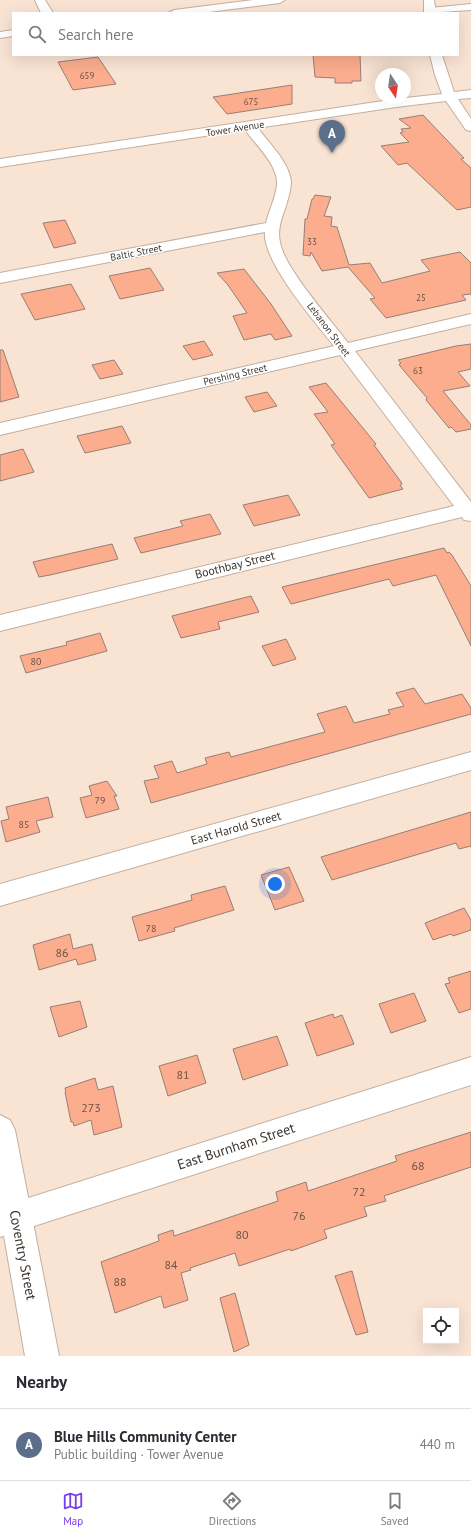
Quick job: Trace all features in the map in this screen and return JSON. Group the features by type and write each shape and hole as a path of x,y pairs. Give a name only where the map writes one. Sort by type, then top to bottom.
{"street":[{"path":"40,0 46,12"},
{"path":"182,12 280,0"},
{"path":"429,0 430,12 471,7"},
{"path":"0,35 12,33"},
{"path":"436,56 448,96 471,127"},
{"name":"Tower Avenue","path":"0,163 448,96 471,94"},
{"name":"Lebanon Street","path":"249,126 278,165 283,177 284,189 272,226 272,246 277,258 343,348 470,510"},
{"name":"Baltic Street","path":"0,278 272,226"},
{"name":"Pershing Street","path":"0,429 471,319"},
{"name":"Boothbay Street","path":"0,623 470,510"},
{"name":"East Harold Street","path":"0,895 471,761"},
{"name":"East Burnham Street","path":"8,1219 471,1071"},
{"name":"Coventry Street","path":"0,1130 8,1219 42,1356"}],"building":[{"path":"313,56 360,56 361,81 352,81 352,83 335,83 335,78 315,77"},
{"path":"98,57 116,84 73,90 58,62"},
{"path":"292,85 292,104 227,114 213,97"},
{"path":"423,115 464,158 461,159 471,168 471,207 457,210 407,163 398,165 381,146 409,142 400,133 403,132 401,129 411,128 399,119"},
{"path":"315,195 331,197 324,216 332,217 331,226 337,227 349,265 370,263 382,283 430,271 421,260 460,252 471,263 471,294 462,295 466,300 386,318 370,299 375,298 348,267 322,271 311,252 310,256 303,255 305,219 307,219 312,199"},
{"path":"65,220 76,243 54,248 43,223"},
{"path":"150,268 164,290 120,299 109,276"},
{"path":"244,269 271,304 292,336 275,340 271,334 244,340 233,316 247,313 228,285 217,273"},
{"path":"71,284 85,309 35,320 21,294"},
{"path":"204,341 213,355 193,360 183,346"},
{"path":"471,344 471,369 458,372 470,386 443,391 471,425 471,429 456,432 451,427 449,428 426,400 427,398 400,366 399,364 401,363 398,360 456,346"},
{"path":"0,350 3,350 19,397 0,402"},
{"path":"114,360 123,374 100,379 92,365"},
{"path":"326,383 376,444 374,445 401,482 402,484 400,485 403,489 369,498 331,445 335,444 314,414 328,412 309,387"},
{"path":"267,392 277,406 254,412 245,397"},
{"path":"122,426 131,443 85,453 77,436"},
{"path":"23,449 34,472 0,481 0,455"},
{"path":"288,495 300,515 254,526 243,505"},
{"path":"210,514 221,534 141,553 134,538 183,526 180,521"},
{"path":"112,544 118,559 50,575 39,577 33,562"},
{"path":"444,548 447,553 449,552 452,555 471,586 471,646 436,575 393,586 389,579 291,604 282,587"},
{"path":"251,596 259,612 218,622 220,629 181,638 172,616"},
{"path":"100,633 107,651 26,673 20,656 67,645 66,642"},
{"path":"286,639 296,659 273,666 262,646"},
{"path":"414,688 425,704 462,694 471,708 471,714 151,803 144,781 159,778 154,766 172,761 177,773 207,764 205,758 229,752 231,757 325,732 317,714 346,706 354,723 390,714 388,710 404,706 396,693"},
{"path":"107,781 117,796 114,796 119,809 86,818 80,798 92,795 89,786"},
{"path":"48,797 53,817 36,821 40,832 6,842 1,821 9,819 6,807"},
{"path":"471,812 471,846 459,849 456,843 332,880 321,857"},
{"path":"289,867 304,901 275,910 261,875"},
{"path":"225,886 234,910 174,928 175,931 139,941 132,917 192,900 191,895"},
{"path":"464,908 471,920 471,930 453,936 451,934 433,940 425,923"},
{"path":"70,934 73,949 92,944 96,960 78,965 76,959 39,970 33,945"},
{"path":"471,971 471,1009 459,1013 445,984 450,983 448,978"},
{"path":"414,993 426,1021 391,1033 379,1004"},
{"path":"80,1001 87,1027 59,1037 50,1007"},
{"path":"333,1014 334,1018 342,1015 354,1044 317,1056 305,1023"},
{"path":"277,1036 288,1065 243,1080 233,1049"},
{"path":"197,1055 206,1083 168,1096 159,1066"},
{"path":"95,1078 98,1090 113,1086 122,1127 94,1135 91,1120 74,1126 73,1122 71,1122 65,1088"},
{"path":"471,1132 471,1167 384,1196 386,1201 364,1207 367,1216 324,1230 327,1238 291,1251 290,1249 239,1266 235,1253 190,1268 191,1270 181,1273 188,1300 164,1308 161,1296 115,1313 101,1262 159,1241 158,1235 173,1230 174,1236 278,1201 276,1192 306,1182 308,1191 397,1161 395,1156"},
{"path":"352,1271 368,1332 356,1335 335,1276"},
{"path":"235,1293 249,1345 234,1352 220,1298"}],"place":[{"name":"Blue Hills Community Center","path":"332,153"}]}
